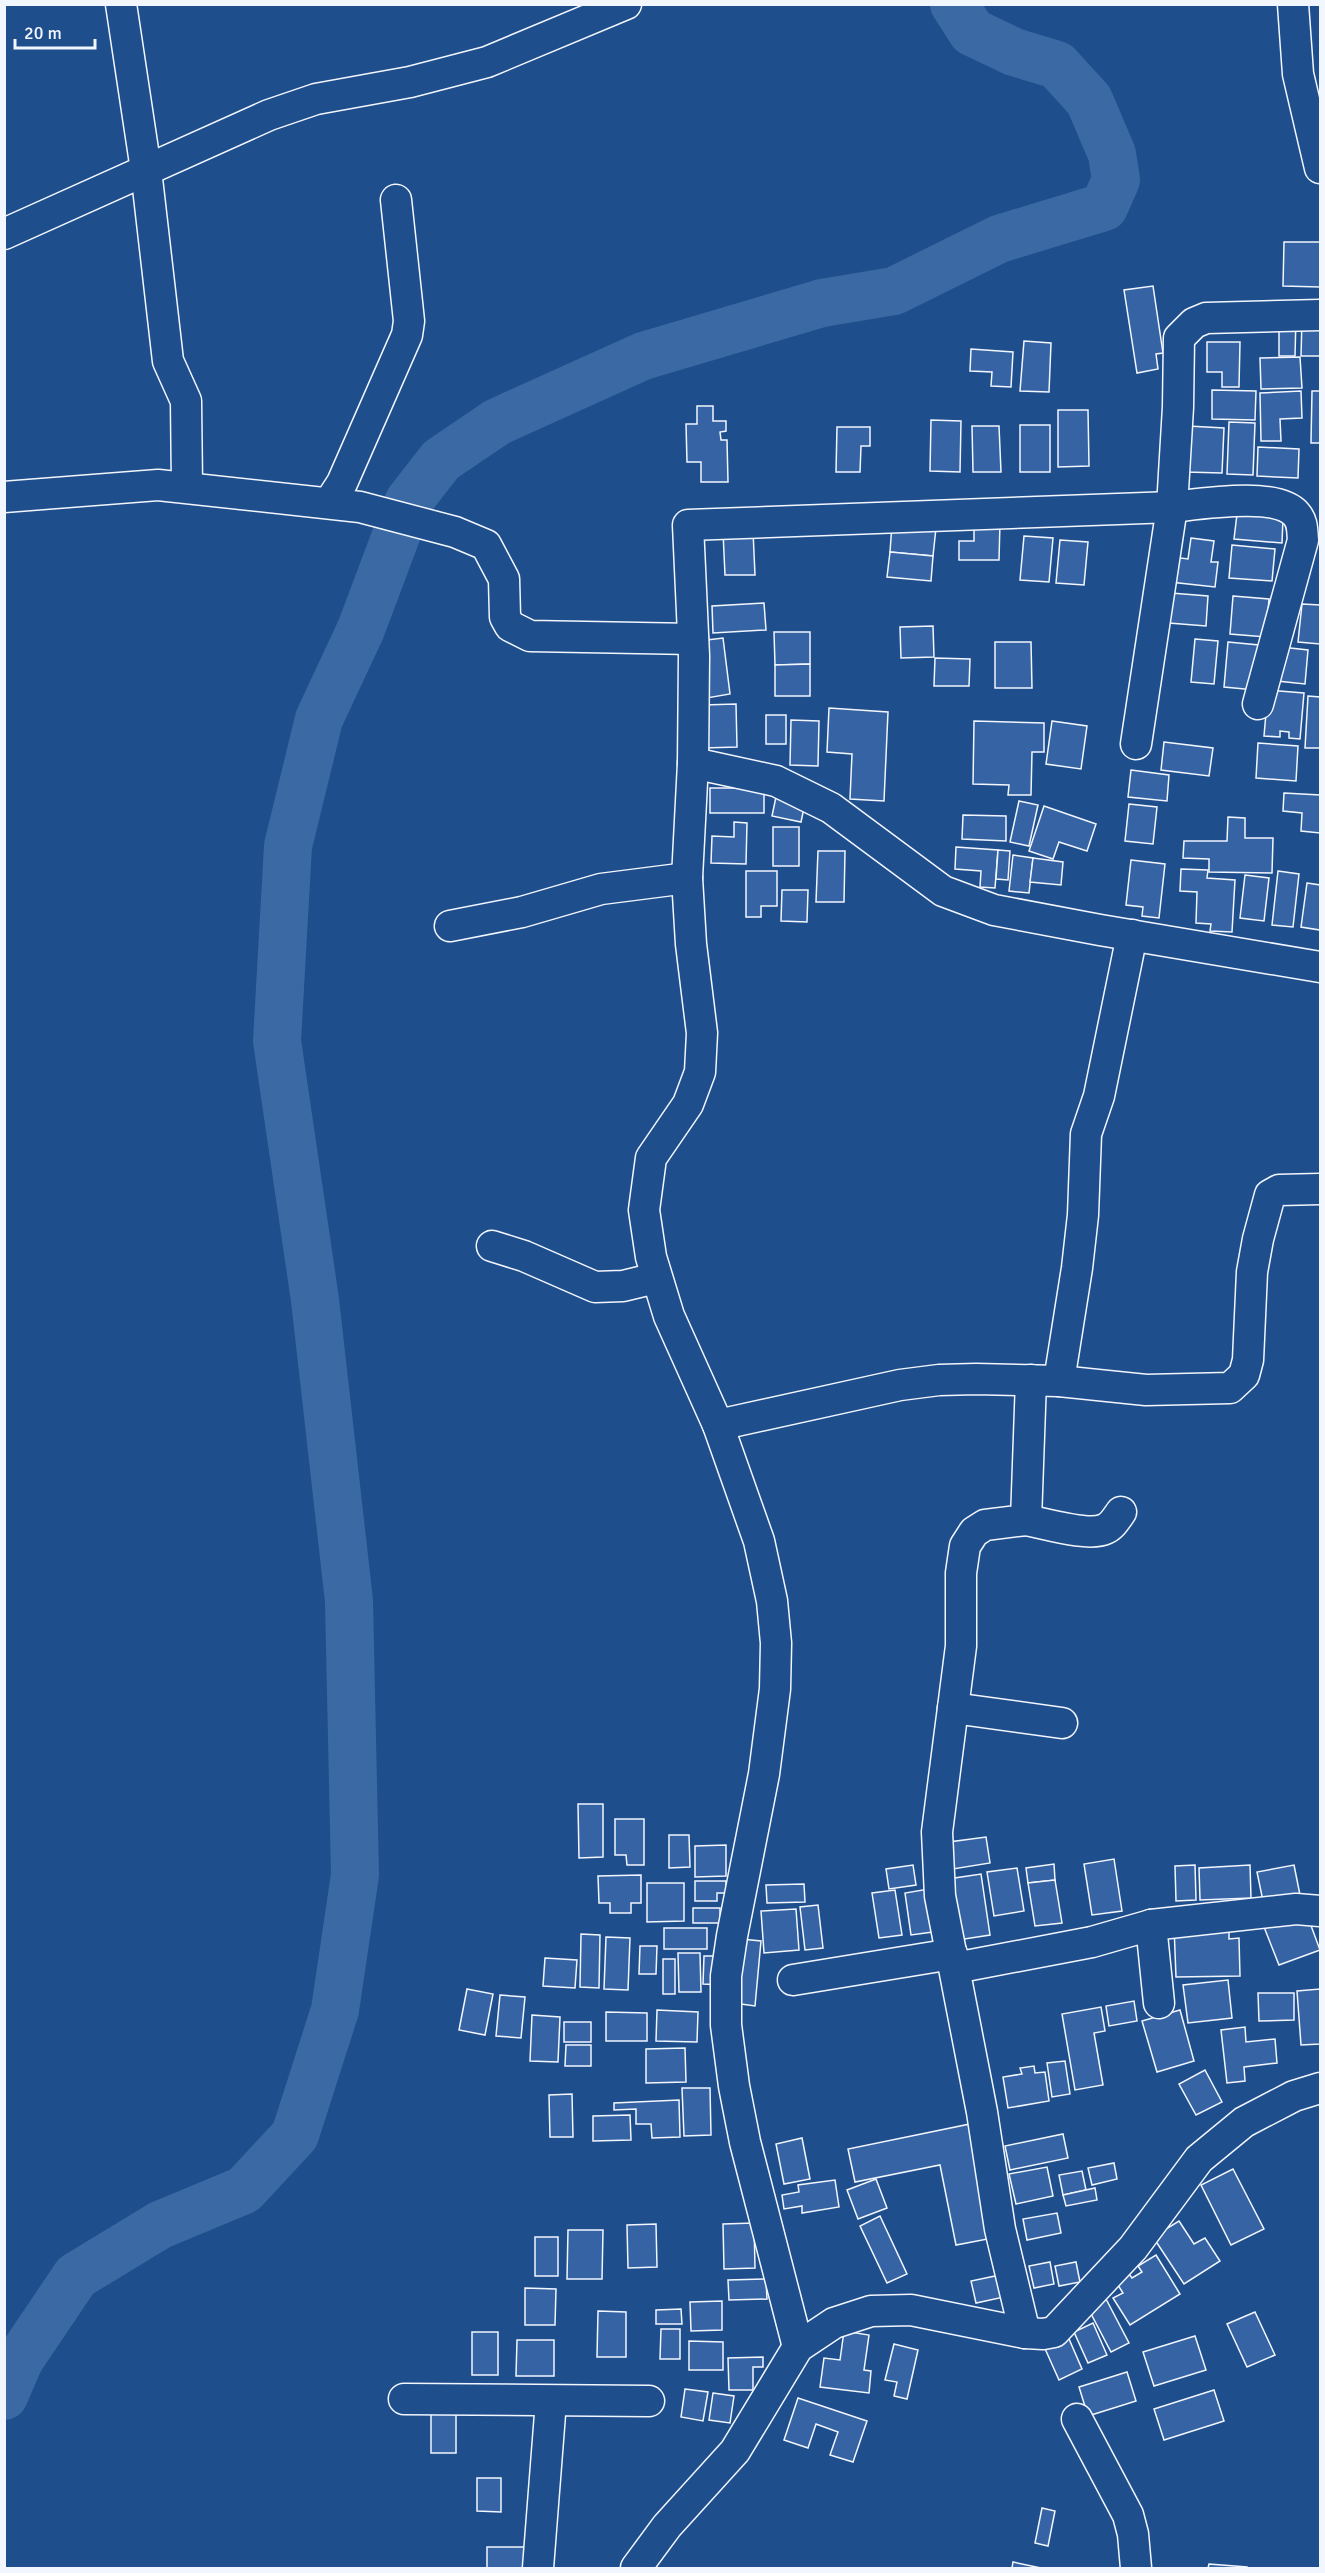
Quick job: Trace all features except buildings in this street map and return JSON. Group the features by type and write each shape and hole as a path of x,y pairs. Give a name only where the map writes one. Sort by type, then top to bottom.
{"street":[{"path":"121,4 146,170 168,361 186,401 187,487"},
{"path":"4,234 269,115 316,99 410,82 487,62 626,4"},
{"path":"1293,4 1298,74 1320,168"},
{"path":"329,503 345,476 407,335 409,321 396,200"},
{"path":"1136,744 1172,507 1178,406 1179,338 1185,330 1206,318 1320,315"},
{"path":"4,497 158,485 360,507 454,532 486,545 504,579 505,618 510,626 530,636 693,639"},
{"path":"798,2347 746,2142 734,2086 726,2025 726,1976 738,1900 764,1774 775,1689 776,1643 772,1601 759,1541 718,1425 669,1316 656,1278 644,1210 651,1158 688,1104 700,1072 702,1033 691,944 687,878 693,763 693,639 688,525 1172,507 1246,499 1272,503 1294,511 1302,523 1302,551 1258,704"},
{"path":"693,763 776,781 831,808 943,891 994,910 1320,966"},
{"path":"450,926 522,912 601,890 687,878"},
{"path":"1026,1520 1045,1381 1077,1268 1083,1215 1086,1134 1099,1096 1132,935"},
{"path":"718,1425 900,1385 976,1379 1045,1381 1146,1390 1221,1390 1235,1386 1244,1376 1248,1360 1252,1272 1270,1195 1279,1190 1320,1189"},
{"path":"492,1246 524,1256 595,1287 623,1286 656,1278"},
{"path":"1025,2333 1000,2229 982,2112 939,1896 937,1832 945,1755 961,1646 961,1573 967,1540 985,1525 1026,1520 1078,1530 1100,1531 1111,1525 1121,1512"},
{"path":"953,1708 1062,1723"},
{"path":"793,1980 1092,1942 1151,1925 1296,1909 1320,1911"},
{"path":"1151,1925 1159,2003"},
{"path":"636,2568 667,2526 735,2451 798,2347 834,2323 871,2311 911,2310 1025,2333 1054,2332 1133,2248 1199,2159 1244,2122 1294,2096 1320,2088"},
{"path":"404,2399 649,2402"},
{"path":"538,2568 551,2401"},
{"path":"1077,2419 1128,2515 1133,2534 1136,2568"}],"waterway":[{"path":"4,2396 20,2359 76,2276 160,2225 244,2190 295,2135 335,2010 355,1875 349,1601 315,1300 277,1041 288,846 319,719 361,629 409,501 441,460 497,422 643,356 822,303 894,291 999,239 1104,207 1116,180 1112,154 1089,100 1057,65 1014,52 972,32 954,4"}]}
